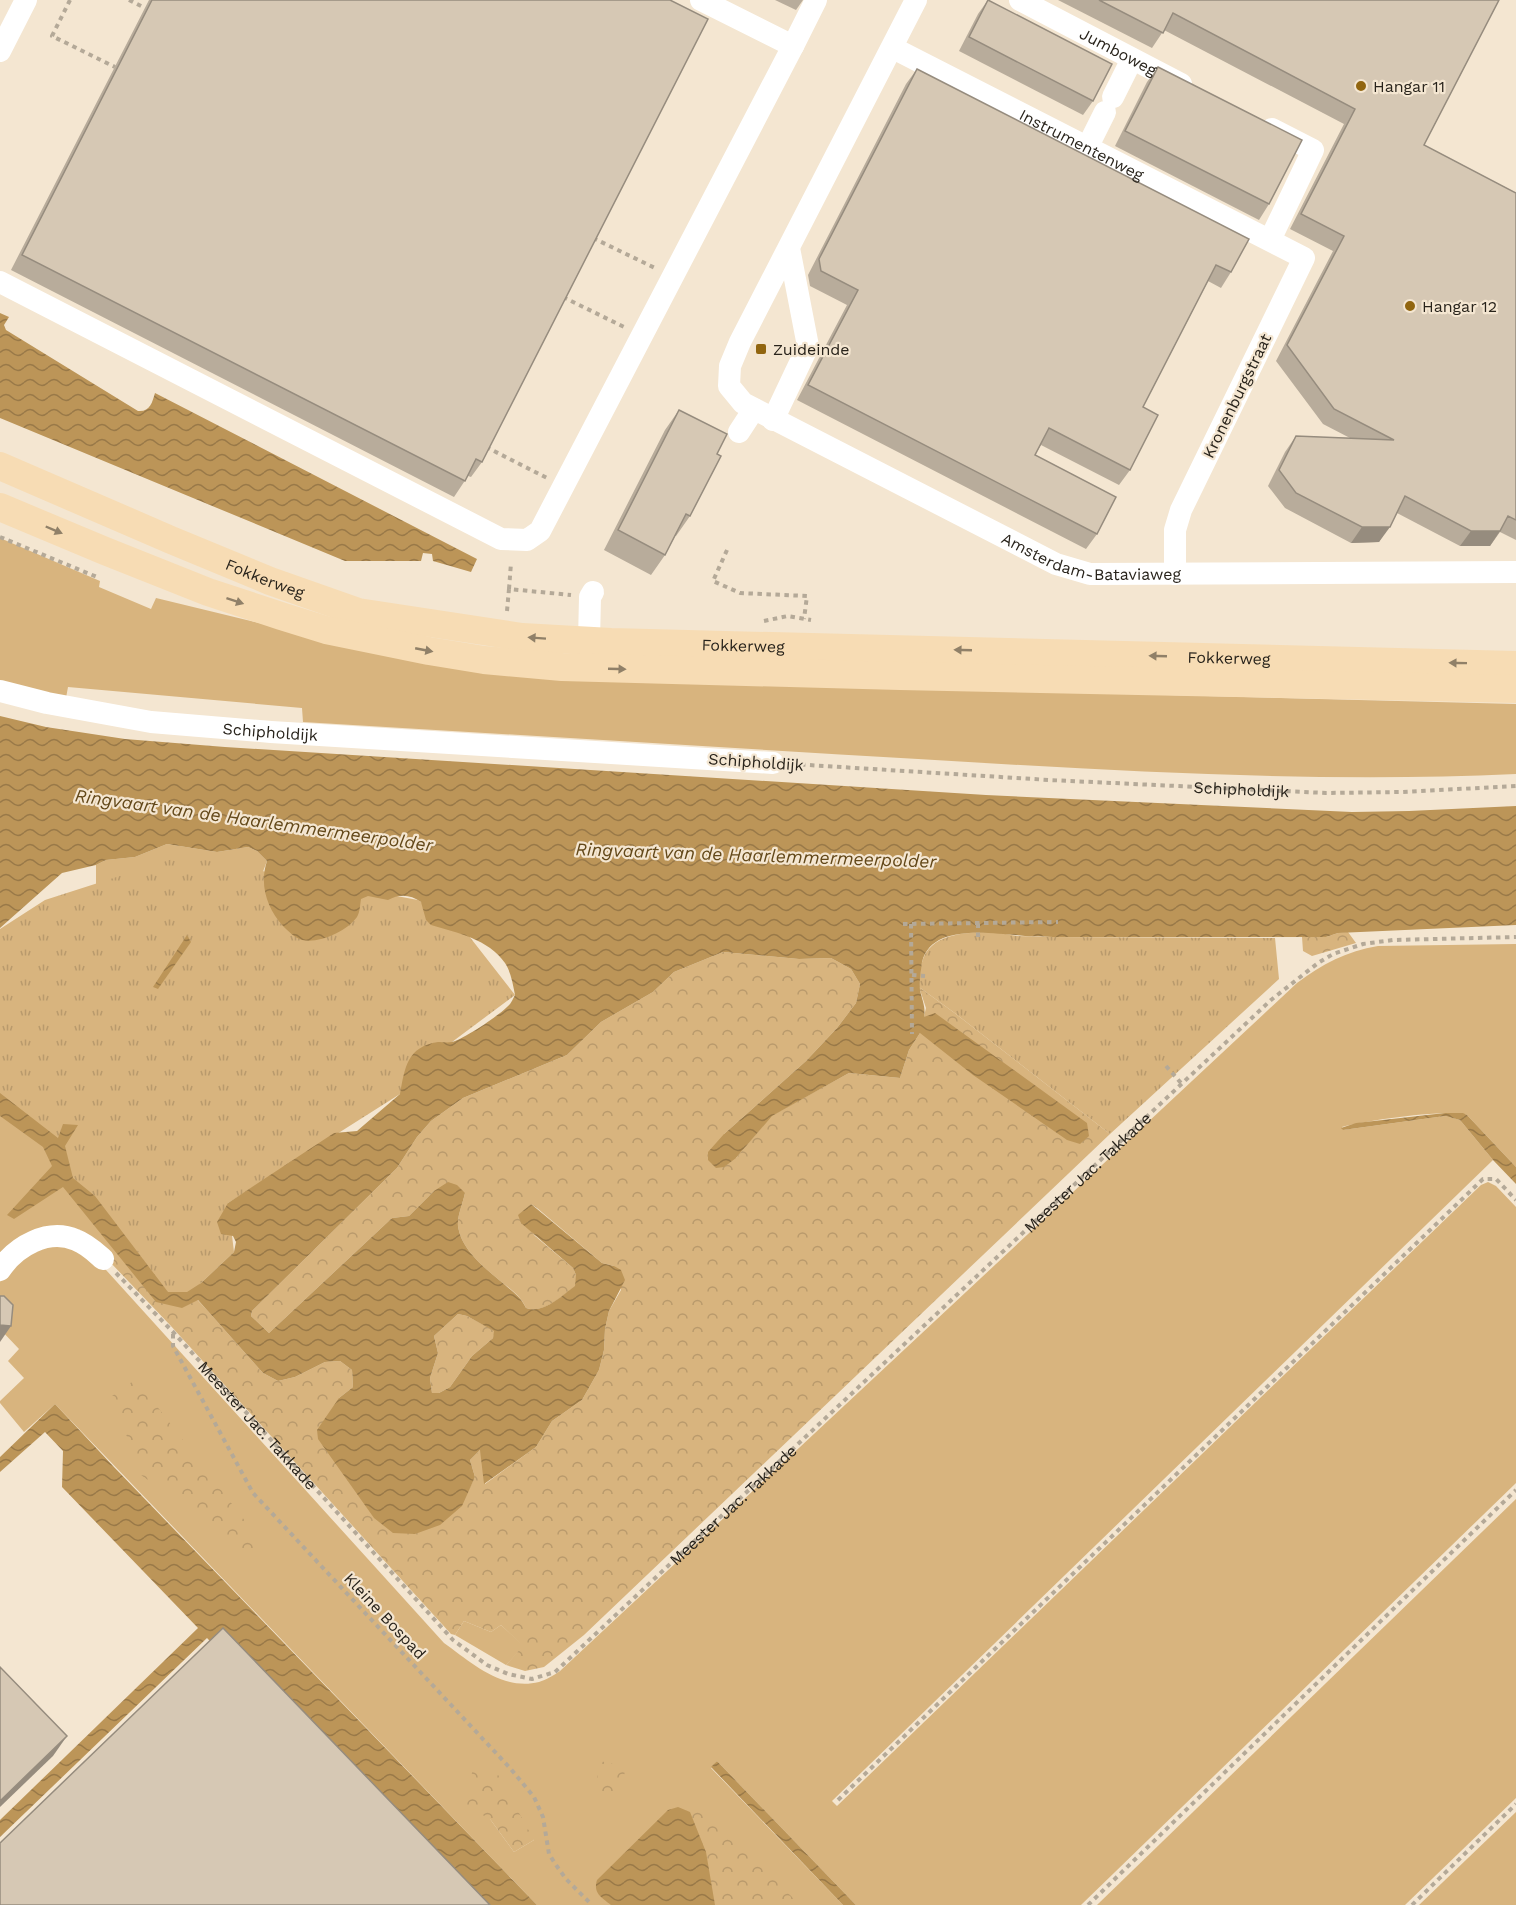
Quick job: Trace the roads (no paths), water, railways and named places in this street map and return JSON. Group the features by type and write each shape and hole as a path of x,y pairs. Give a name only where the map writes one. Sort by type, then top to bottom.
{"main road":[{"name":"Fokkerweg","path":"0,466 182,545 358,612 522,637 589,641 1516,665"},
{"name":"Fokkerweg","path":"0,507 208,592 281,616 326,630 484,660 597,668 1516,689"}],"street":[{"path":"0,51 26,0"},
{"path":"701,0 793,46"},
{"path":"0,282 501,539 527,540 540,531 816,0"},
{"path":"739,432 763,414 808,346 789,248 916,0"},
{"name":"Jumboweg","path":"1020,0 1196,91"},
{"name":"Instrumentenweg","path":"893,48 1270,240"},
{"path":"1087,148 1132,59"},
{"path":"1249,118 1313,150 1270,240"},
{"name":"Kronenburgstraat","path":"1175,574 1175,530 1182,510 1304,258 1270,240"},
{"name":"Amsterdam-Bataviaweg","path":"789,248 730,366 729,386 743,403 1056,564 1090,574 1516,572"},
{"path":"589,641 591,594"},
{"name":"Schipholdijk","path":"0,692 152,722 271,732 773,763"},
{"path":"0,1270 19,1250 37,1239 55,1235 76,1239 103,1259"}],"water":[{"path":"0,313 9,317 4,325 6,330 138,411 148,408 155,393 477,559 471,572 433,561 432,554 423,553 421,561 345,561 0,418"},
{"name":"Ringvaart van de Haarlemmermeerpolder","path":"0,716 46,727 125,739 986,795 1352,812 1516,806 1516,925 1338,933 1326,937 1053,937 976,933 948,936 937,941 927,950 922,962 920,990 924,1017 935,1013 1087,1123 1089,1136 1080,1144 1067,1140 973,1075 920,1033 909,1050 900,1078 849,1073 772,1116 736,1158 724,1167 716,1168 708,1160 708,1152 724,1134 806,1061 837,1028 856,1003 860,984 851,969 831,958 799,959 723,952 674,972 653,992 601,1022 567,1055 463,1098 431,1121 417,1137 397,1168 252,1311 251,1316 269,1333 392,1218 409,1216 434,1191 448,1182 457,1185 465,1193 458,1222 464,1243 475,1258 516,1295 526,1308 539,1308 552,1303 575,1286 576,1275 573,1268 521,1223 518,1215 531,1204 602,1263 621,1270 625,1280 609,1311 599,1370 582,1400 552,1421 536,1447 484,1484 480,1450 470,1460 475,1477 462,1506 440,1525 415,1534 393,1533 374,1518 318,1439 317,1430 339,1398 353,1387 352,1370 340,1361 325,1362 295,1377 278,1381 263,1373 198,1300 182,1308 156,1302 63,1187 14,1219 7,1215 52,1166 43,1147 0,1116 0,1093 58,1138 63,1124 78,1125 65,1146 73,1178 95,1196 168,1292 187,1292 201,1283 234,1252 236,1242 233,1236 221,1234 217,1222 228,1203 334,1133 357,1131 400,1094 409,1060 420,1048 438,1042 457,1040 481,1027 503,1011 515,995 505,963 490,948 481,943 462,934 431,925 426,920 421,902 413,897 404,896 388,900 368,896 361,899 357,917 347,927 316,940 299,939 277,919 269,904 264,887 267,861 257,851 248,847 217,852 167,844 135,857 106,860 96,865 62,873 0,928","holes":["458,1314 467,1316 494,1331 493,1338 472,1356 450,1387 439,1393 432,1393 430,1378 438,1353 434,1336"]},
{"path":"187,935 191,942 158,989 153,987"},
{"path":"1445,1113 1467,1115 1516,1167 1516,1184 1460,1120 1445,1116 1343,1130 1341,1128 1356,1123"},
{"path":"55,1404 537,1905 466,1905 207,1638 0,1837 0,1820 198,1628 62,1487 63,1451 45,1432 0,1472 0,1457"},
{"path":"717,1761 856,1905 843,1905 711,1767"},
{"path":"678,1807 690,1812 706,1852 715,1905 611,1905 597,1892 597,1880 668,1810"}],"place":[{"name":"Hangar 11","path":"1361,86"},
{"name":"Hangar 12","path":"1410,306"},
{"name":"Zuideinde","path":"761,349"}]}
